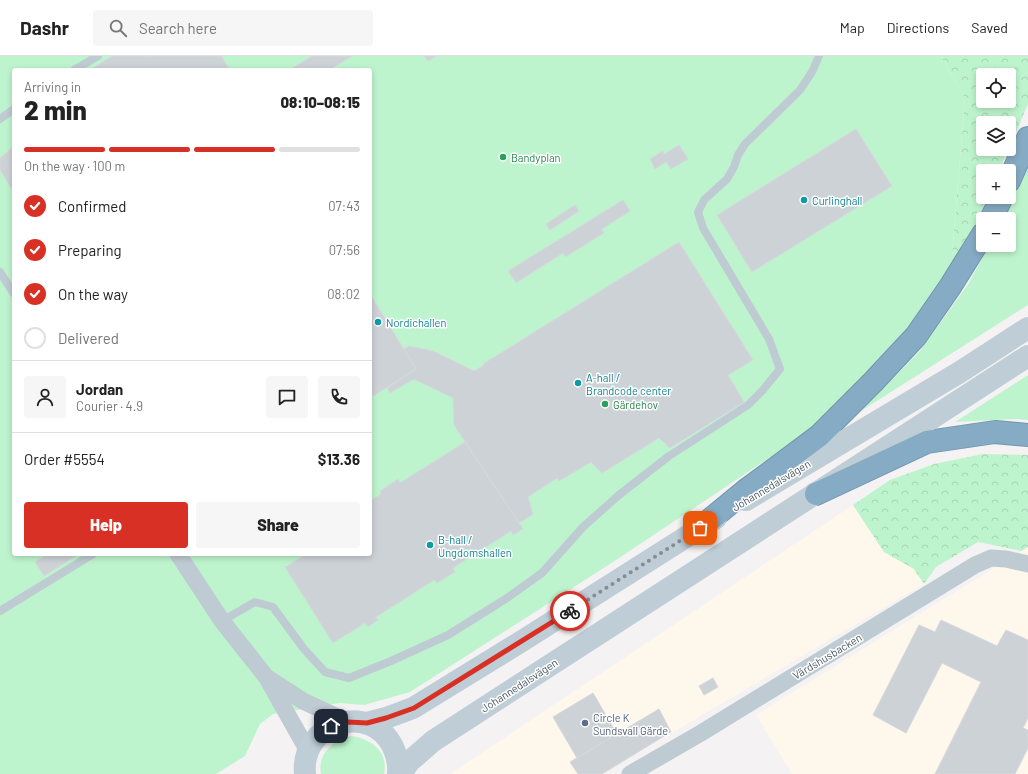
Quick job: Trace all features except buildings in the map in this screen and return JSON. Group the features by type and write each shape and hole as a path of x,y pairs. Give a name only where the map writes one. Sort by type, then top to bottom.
{"highway":[{"path":"1016,165 1028,138"},
{"path":"700,528 745,491 819,436 874,382 916,336 950,288 976,245"},
{"path":"816,494 927,442 996,432 1028,435"}],"main road":[{"name":"Johannedalsvägen","path":"303,766 316,737 331,726 386,718 414,708 700,528 960,372 1028,328"},
{"name":"Johannedalsvägen","path":"399,774 409,762 433,741 1028,356"},
{"path":"358,722 385,736 391,743 396,753 399,774"}],"street":[{"path":"179,556 222,621 267,678 303,766"},
{"name":"Värdshusbacken","path":"630,774 701,733 975,565 991,558 1006,558 1028,564"},
{"path":"267,678 303,701 358,722"}],"lane":[{"path":"77,68 98,56"},
{"path":"222,621 255,602 273,607 304,649 325,672 349,678 391,661 448,635 507,598 542,573 583,527 619,495 669,456 748,405 780,369 770,339 703,228 698,212 704,200 726,179 734,167 738,155 746,144 800,90 812,72 819,56"},
{"path":"0,120 12,111"},
{"path":"0,272 12,291"},
{"path":"0,611 90,556"}],"shaded area":[{"path":"853,505 884,552 914,569 924,584 602,774 450,774"},
{"path":"1028,547 1028,774 792,774 756,715"}],"green space":[{"name":"Gärdehov","path":"0,56 941,56 965,98 951,268 908,329 868,378 811,430 610,564 410,692 364,705 340,703 273,714 260,724 245,756 216,774 0,774"},
{"path":"941,56 1028,56 1028,104 1016,132 1016,116 976,116 976,156 1005,156 1002,164 976,164 976,204 985,204 981,212 976,212 976,224 951,268 965,98"},
{"path":"1028,162 1028,305 861,411 919,352 969,283 985,252 1016,252 1016,212 1004,212 1008,204 1016,204 1016,187"},
{"path":"1028,375 1028,420 1016,419 955,422"},
{"path":"983,454 1028,455 1028,547 1021,551 978,542 936,567 924,584 914,569 884,552 853,505 890,480 934,464"},
{"path":"352,736 366,740 377,748 384,759 384,774 321,774 320,767 324,754 328,749 333,744"}],"way so far":[{"path":"570,611 700,528"}],"place":[{"name":"Bandyplan","path":"503,157"},
{"name":"Curlinghall","path":"804,200"},
{"name":"Nordichallen","path":"378,322"},
{"name":"A-hall / Brandcode center","path":"578,383"},
{"name":"Gärdehov","path":"605,404"},
{"name":"B-hall / Ungdomshallen","path":"430,545"},
{"name":"Circle K Sundsvall Gärde","path":"585,723"}],"route":[{"path":"331,726 348,722 367,723 414,708 570,611"}]}
